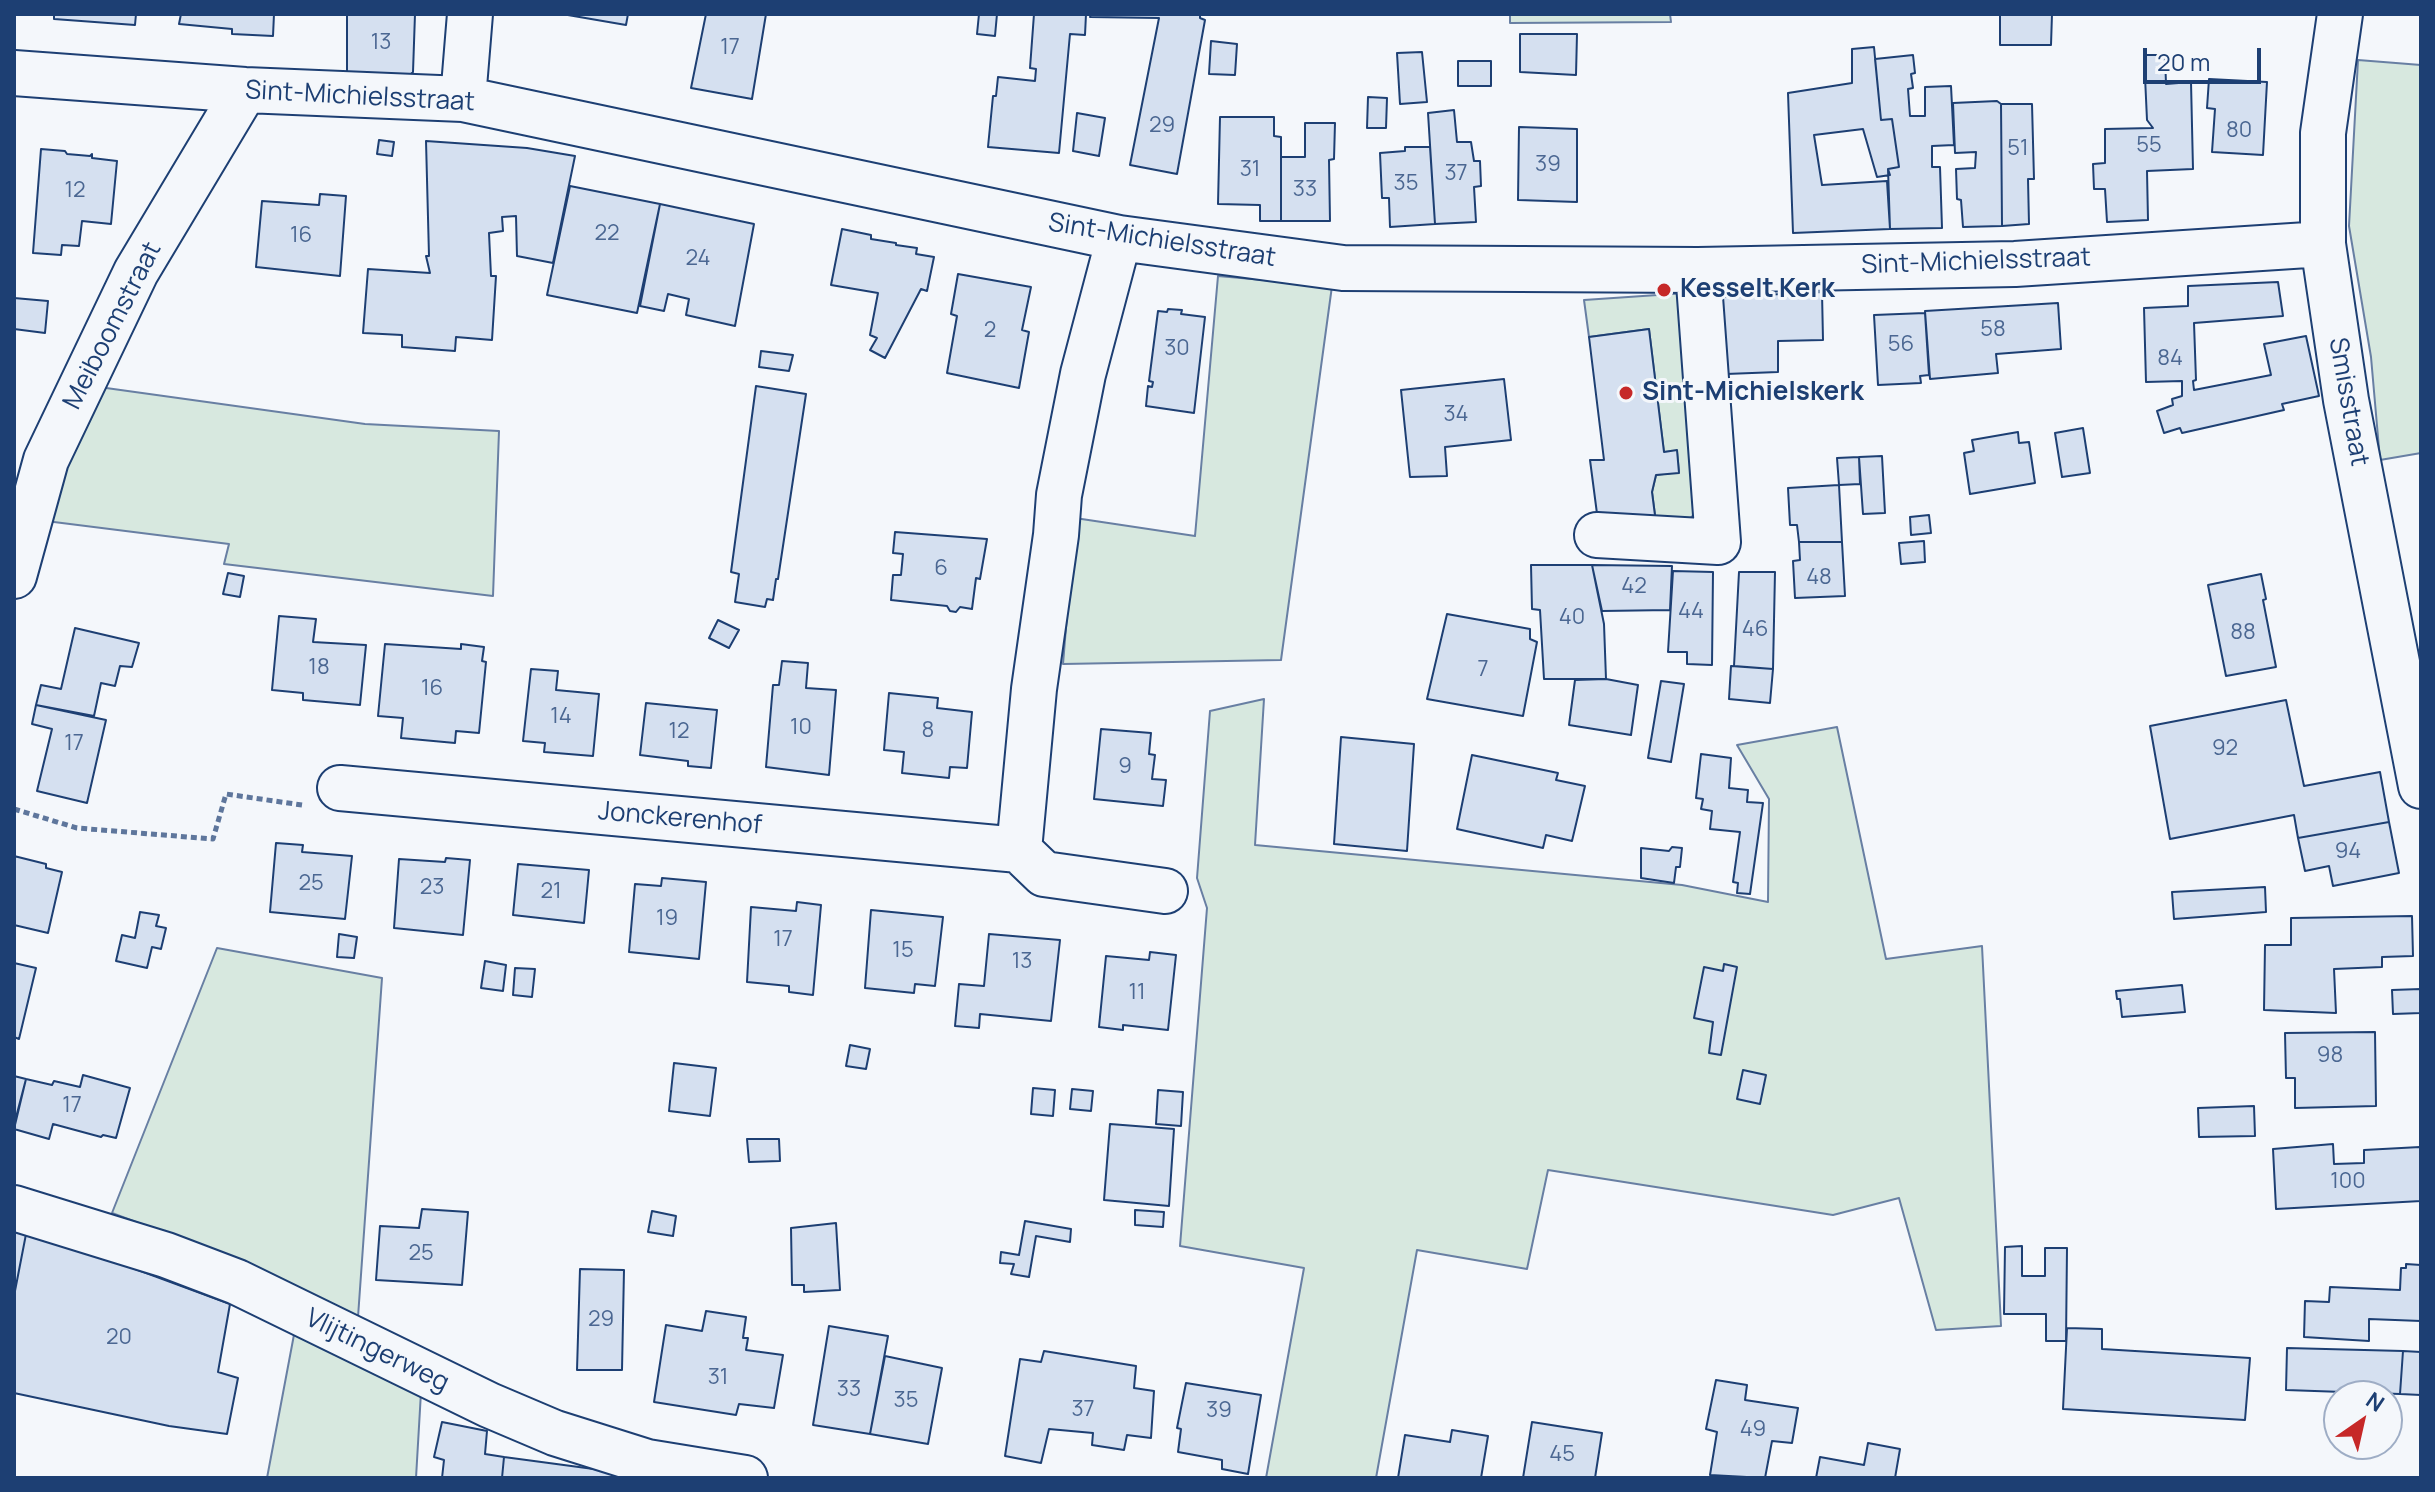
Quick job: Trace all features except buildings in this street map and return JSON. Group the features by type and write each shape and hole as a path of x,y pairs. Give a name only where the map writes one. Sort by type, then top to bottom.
{"street":[{"path":"463,99 470,14"},
{"name":"Smisstraat","path":"2340,14 2323,133 2323,244 2346,400 2421,786"},
{"name":"Sint-Michielsstraat","path":"14,73 245,90 463,99 1119,238 1343,268 1698,270 2015,264 2323,244"},
{"name":"Meiboomstraat","path":"14,576 46,460 136,272 245,90"},
{"path":"1119,238 1083,374 1059,495 1034,689 1019,850 1044,874 1165,891"},
{"path":"1597,535 1718,542 1698,270"},
{"name":"Jonckerenhof","path":"340,788 1019,850"},
{"name":"Vlijtingerweg","path":"14,1208 166,1255 237,1282 489,1405 555,1433 647,1462 745,1478"}],"path":[{"path":"14,809 77,828 213,839 226,794 303,805 320,788 340,788"}],"shaded area":[{"path":"1510,14 1670,14 1671,22 1510,23"},
{"path":"2358,60 2421,65 2421,453 2380,460 2371,357 2349,226"},
{"path":"1218,276 1332,286 1281,660 1063,664 1075,518 1195,536"},
{"path":"1687,293 1706,500 1690,519 1656,523 1652,492 1656,475 1679,472 1677,451 1664,452 1649,329 1589,337 1584,300"},
{"path":"99,387 365,424 499,431 493,596 224,564 229,544 46,521"},
{"path":"1264,699 1255,845 1682,885 1768,902 1769,799 1737,745 1837,727 1886,959 1982,946 2001,1326 1936,1330 1899,1198 1833,1215 1548,1170 1527,1269 1417,1250 1376,1478 1266,1478 1304,1268 1180,1246 1207,908 1197,878 1210,711"},
{"path":"217,948 382,978 358,1317 237,1260 112,1213"},
{"path":"296,1324 421,1392 416,1478 267,1478"}],"place":[{"name":"Kesselt Kerk","path":"1664,290"},
{"name":"Sint-Michielskerk","path":"1626,393"}]}
